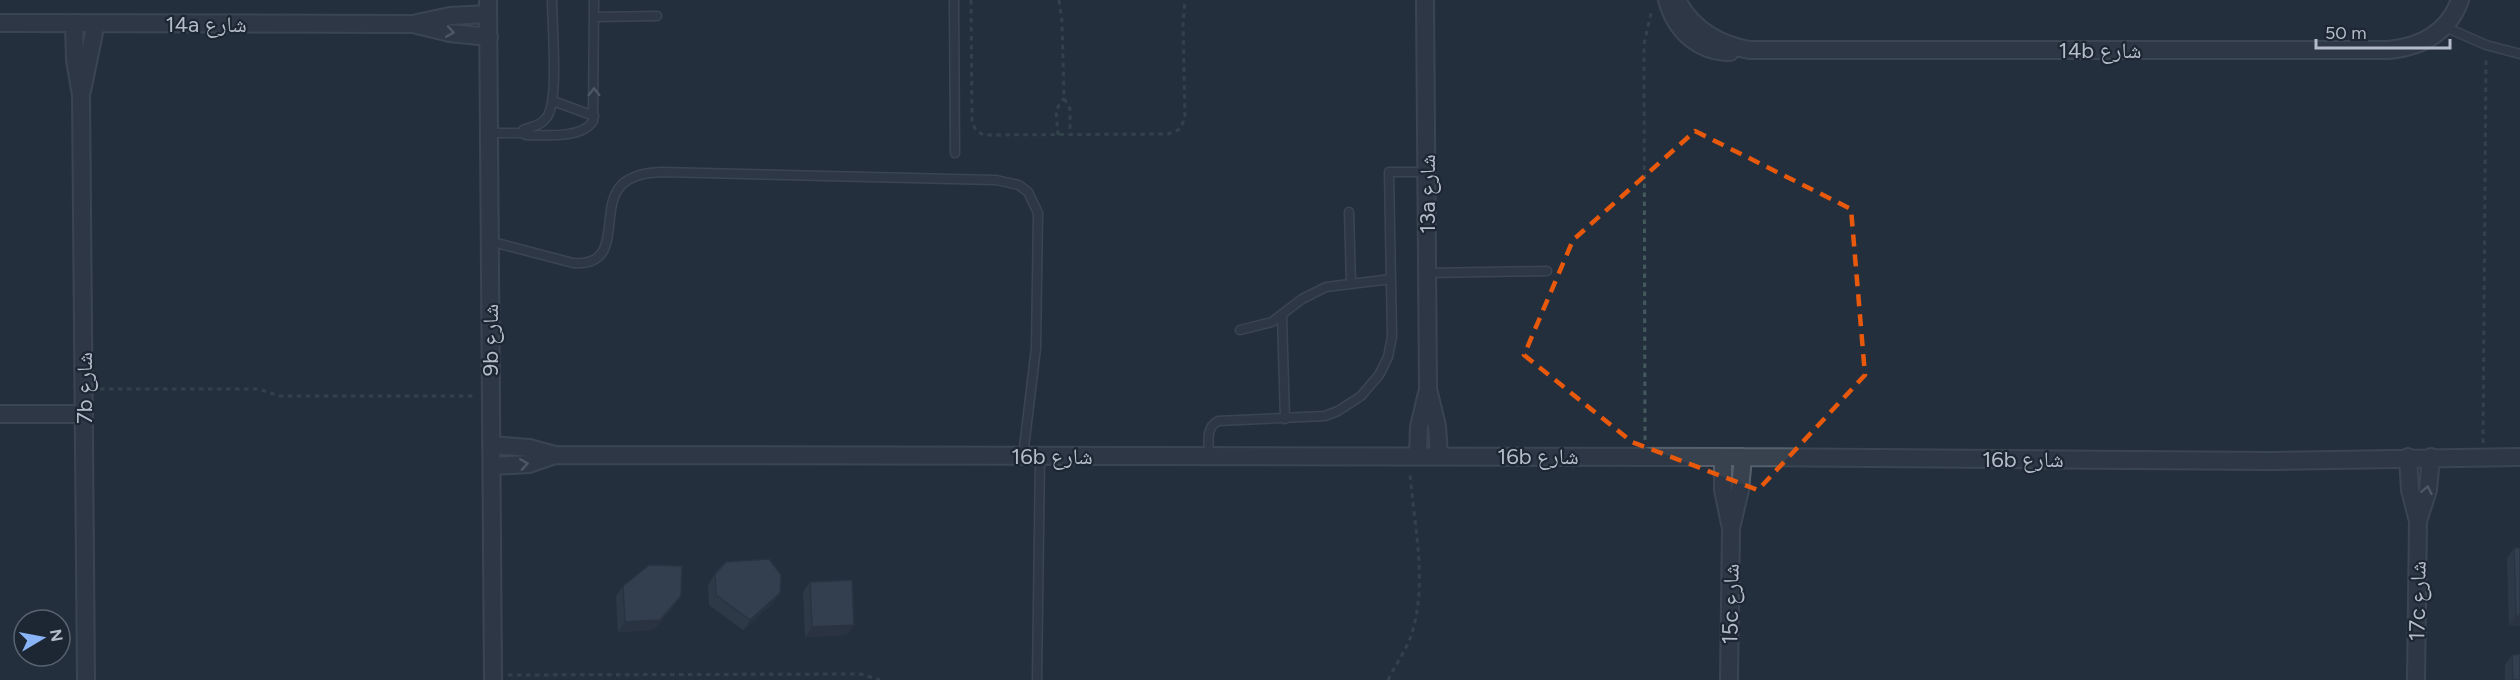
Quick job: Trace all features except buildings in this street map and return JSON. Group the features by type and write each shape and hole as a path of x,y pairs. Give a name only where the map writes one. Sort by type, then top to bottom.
{"street":[{"name":"13a شارع","path":"1413,456 1428,389 1425,0"},
{"path":"1677,0 1690,30"},
{"path":"2445,27 2460,0"},
{"path":"1661,1 1690,30"},
{"name":"14a شارع","path":"0,23 413,24 488,7"},
{"name":"9b شارع","path":"488,7 493,677"},
{"name":"7b شارع","path":"74,23 75,60 81,95 86,680"},
{"name":"7b شارع","path":"81,95 96,23"},
{"name":"14a شارع","path":"413,24 450,33 489,37"},
{"name":"14b شارع","path":"1690,30 1702,46 1722,52 1749,50 2388,50 2418,44 2433,37 2445,27"},
{"name":"13a شارع","path":"1428,389 1437,426 1439,456"},
{"path":"0,414 84,414"},
{"name":"16b شارع","path":"492,445 529,448 555,455 1743,457 2259,461 2520,457"},
{"name":"16b شارع","path":"492,466 529,464 555,455"},
{"name":"15c شارع","path":"1723,457 1723,490 1731,528"},
{"name":"15c شارع","path":"1729,680 1731,528 1740,490 1743,457"},
{"name":"17c شارع","path":"2408,457 2410,490 2418,522 2416,680"},
{"name":"17c شارع","path":"2418,522 2428,490 2431,457"}],"lane":[{"path":"522,133 525,129 539,125 546,118 553,101 552,0"},
{"path":"489,133 526,135 578,131 590,125 594,116 594,0"},
{"path":"954,0 955,153"},
{"path":"594,17 657,16"},
{"path":"2445,27 2486,45 2520,54"},
{"path":"553,101 594,116"},
{"path":"489,241 573,263 584,264 594,261 607,245 609,219 623,183 640,174 661,172 996,180 1019,185 1028,192 1038,213 1036,348 1023,456"},
{"path":"1209,456 1209,431 1214,423 1223,420 1312,418 1338,411 1361,396 1371,386 1384,366 1391,347 1389,172 1427,172"},
{"path":"1349,213 1352,283"},
{"path":"1428,273 1547,271"},
{"path":"1240,330 1262,326 1282,316 1313,292 1352,283 1391,279"},
{"path":"1282,316 1285,419"},
{"path":"1037,680 1040,456"}],"path":[{"path":"971,0 973,127 983,135 1168,134 1179,129 1185,118 1183,23 1185,0"},
{"path":"1059,0 1062,21 1064,98 1070,109 1070,135"},
{"path":"1646,457 1644,44 1661,1"},
{"path":"2483,457 2486,45"},
{"path":"1058,135 1056,110 1064,98"},
{"path":"84,390 259,389 279,396 490,396"},
{"path":"1388,680 1409,641 1419,595 1413,456"},
{"path":"493,677 861,674 880,680"}],"highlighted area":[{"path":"1695,131 1851,209 1865,375 1758,490 1632,442 1524,355 1573,240"}]}
